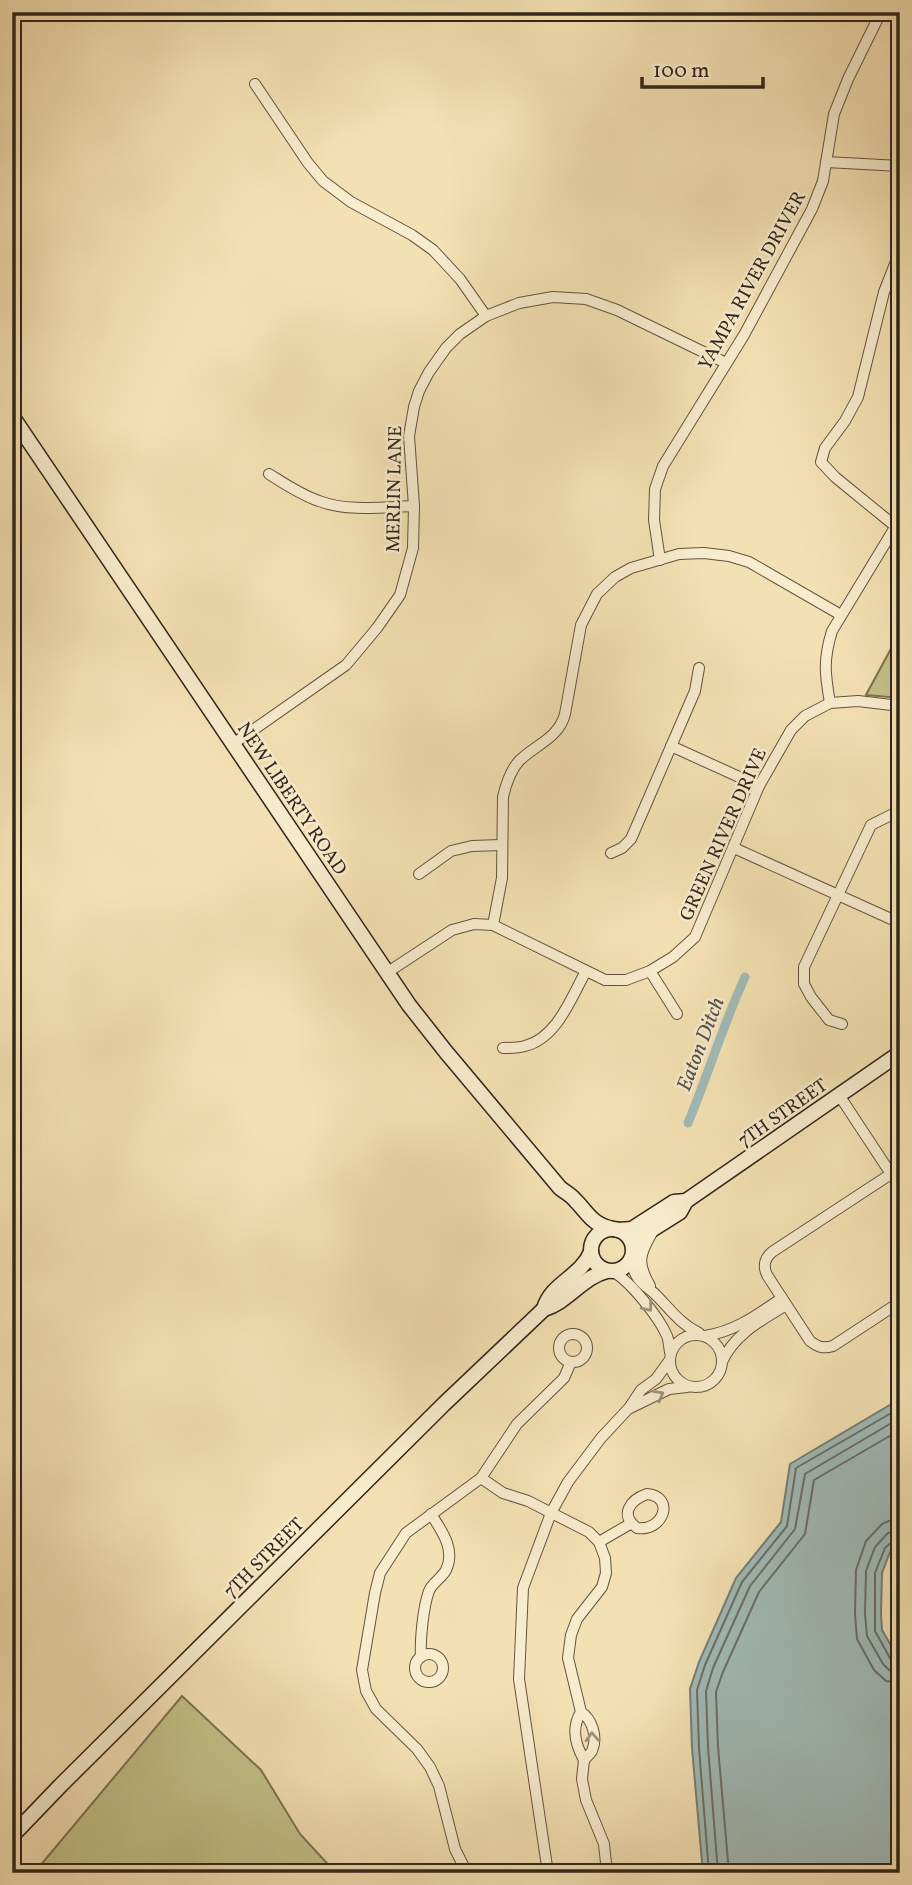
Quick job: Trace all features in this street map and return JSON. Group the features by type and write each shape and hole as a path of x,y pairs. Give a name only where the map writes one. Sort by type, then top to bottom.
{"street":[{"name":"YAMPA RIVER DRIVER","path":"660,560 654,520 655,489 663,466 744,335 812,209 823,181 830,134 839,101 881,12"},
{"path":"254,84 323,181 351,202 412,235 433,250 460,279 486,316"},
{"path":"827,162 900,166"},
{"path":"830,703 824,670 832,631 897,522 835,477 821,462 825,448 845,421 858,397 900,251"},
{"name":"MERLIN LANE","path":"233,744 346,665 377,628 400,594 413,548 414,506 409,436 411,416 429,372 460,334 486,316 530,300 562,297 586,299 617,310 726,363"},
{"name":"NEW LIBERTY ROAD","path":"12,416 433,1037 560,1188 575,1199 594,1222 615,1230"},
{"path":"269,474 308,496 334,505 414,506"},
{"path":"388,972 452,930 474,924 493,925 502,878 503,797 506,786 519,762 555,733 563,721 581,625 597,594 615,577 631,568 679,554 729,556 749,562 841,615"},
{"path":"611,853 622,848 631,839 695,691 699,668"},
{"name":"GREEN RIVER DRIVE","path":"493,925 605,980 626,980 650,971 673,957 695,937 759,786 791,730 805,716 830,703 858,701 900,706"},
{"path":"671,746 759,786"},
{"path":"842,1024 829,1020 811,997 804,984 804,967 871,825 893,814 900,814"},
{"path":"419,874 451,851 472,846 501,845"},
{"path":"734,848 900,923"},
{"path":"503,1048 525,1046 546,1036 562,1016 586,971"},
{"path":"650,971 677,1014"},
{"name":"7TH STREET","path":"633,1253 640,1238 680,1212 686,1201 900,1053"},
{"path":"839,1095 896,1171 767,1256 764,1269 810,1341 817,1347 834,1346 900,1302"},
{"name":"NEW LIBERTY ROAD","path":"560,1188 568,1205 585,1226 592,1247"},
{"name":"7TH STREET","path":"615,1230 632,1229 674,1202 686,1201"},
{"path":"654,1293 640,1263 641,1254 655,1228"},
{"path":"690,1387 675,1378 671,1370 668,1338 657,1318 628,1282 598,1266 592,1247 599,1234 615,1230 627,1235 636,1276 687,1327 711,1339 720,1349 722,1363"},
{"name":"7TH STREET","path":"544,1309 547,1298 582,1268 592,1247"},
{"path":"609,1271 622,1269 633,1253"},
{"name":"7TH STREET","path":"12,1836 444,1404 544,1309 553,1306 593,1275 609,1271"},
{"path":"548,1873 519,1679 523,1588 551,1513 587,1455 629,1408 640,1390 656,1378 679,1339 694,1334 729,1331 784,1301"},
{"path":"629,1408 669,1389 703,1386 714,1380 735,1340 784,1301"},
{"path":"469,1873 455,1849 439,1786 430,1767 417,1749 376,1709 366,1691 362,1670 375,1593 380,1573 407,1533 481,1478 517,1424 564,1378 571,1362"},
{"path":"481,1478 503,1493 528,1501 589,1532 599,1542 606,1558 602,1587 577,1619 571,1635 568,1658 581,1712 589,1717 594,1732 593,1750 584,1760"},
{"path":"421,1657 420,1642 429,1589 446,1570 450,1555 446,1538 431,1514"},
{"path":"599,1542 630,1524"},
{"path":"581,1712 576,1720 575,1734 584,1760 582,1779 586,1800 604,1844 607,1873"}],"shaded area":[{"path":"900,632 900,698 866,695"},
{"path":"182,1696 261,1770 300,1834 336,1873 34,1873"}],"water":[{"path":"900,1399 900,1543 890,1552 882,1573 881,1614 882,1630 900,1661 900,1873 703,1873 692,1748 690,1689 699,1662 736,1578 781,1522 790,1464"}],"waterway":[{"name":"Eaton Ditch","path":"688,1123 745,977"}]}
